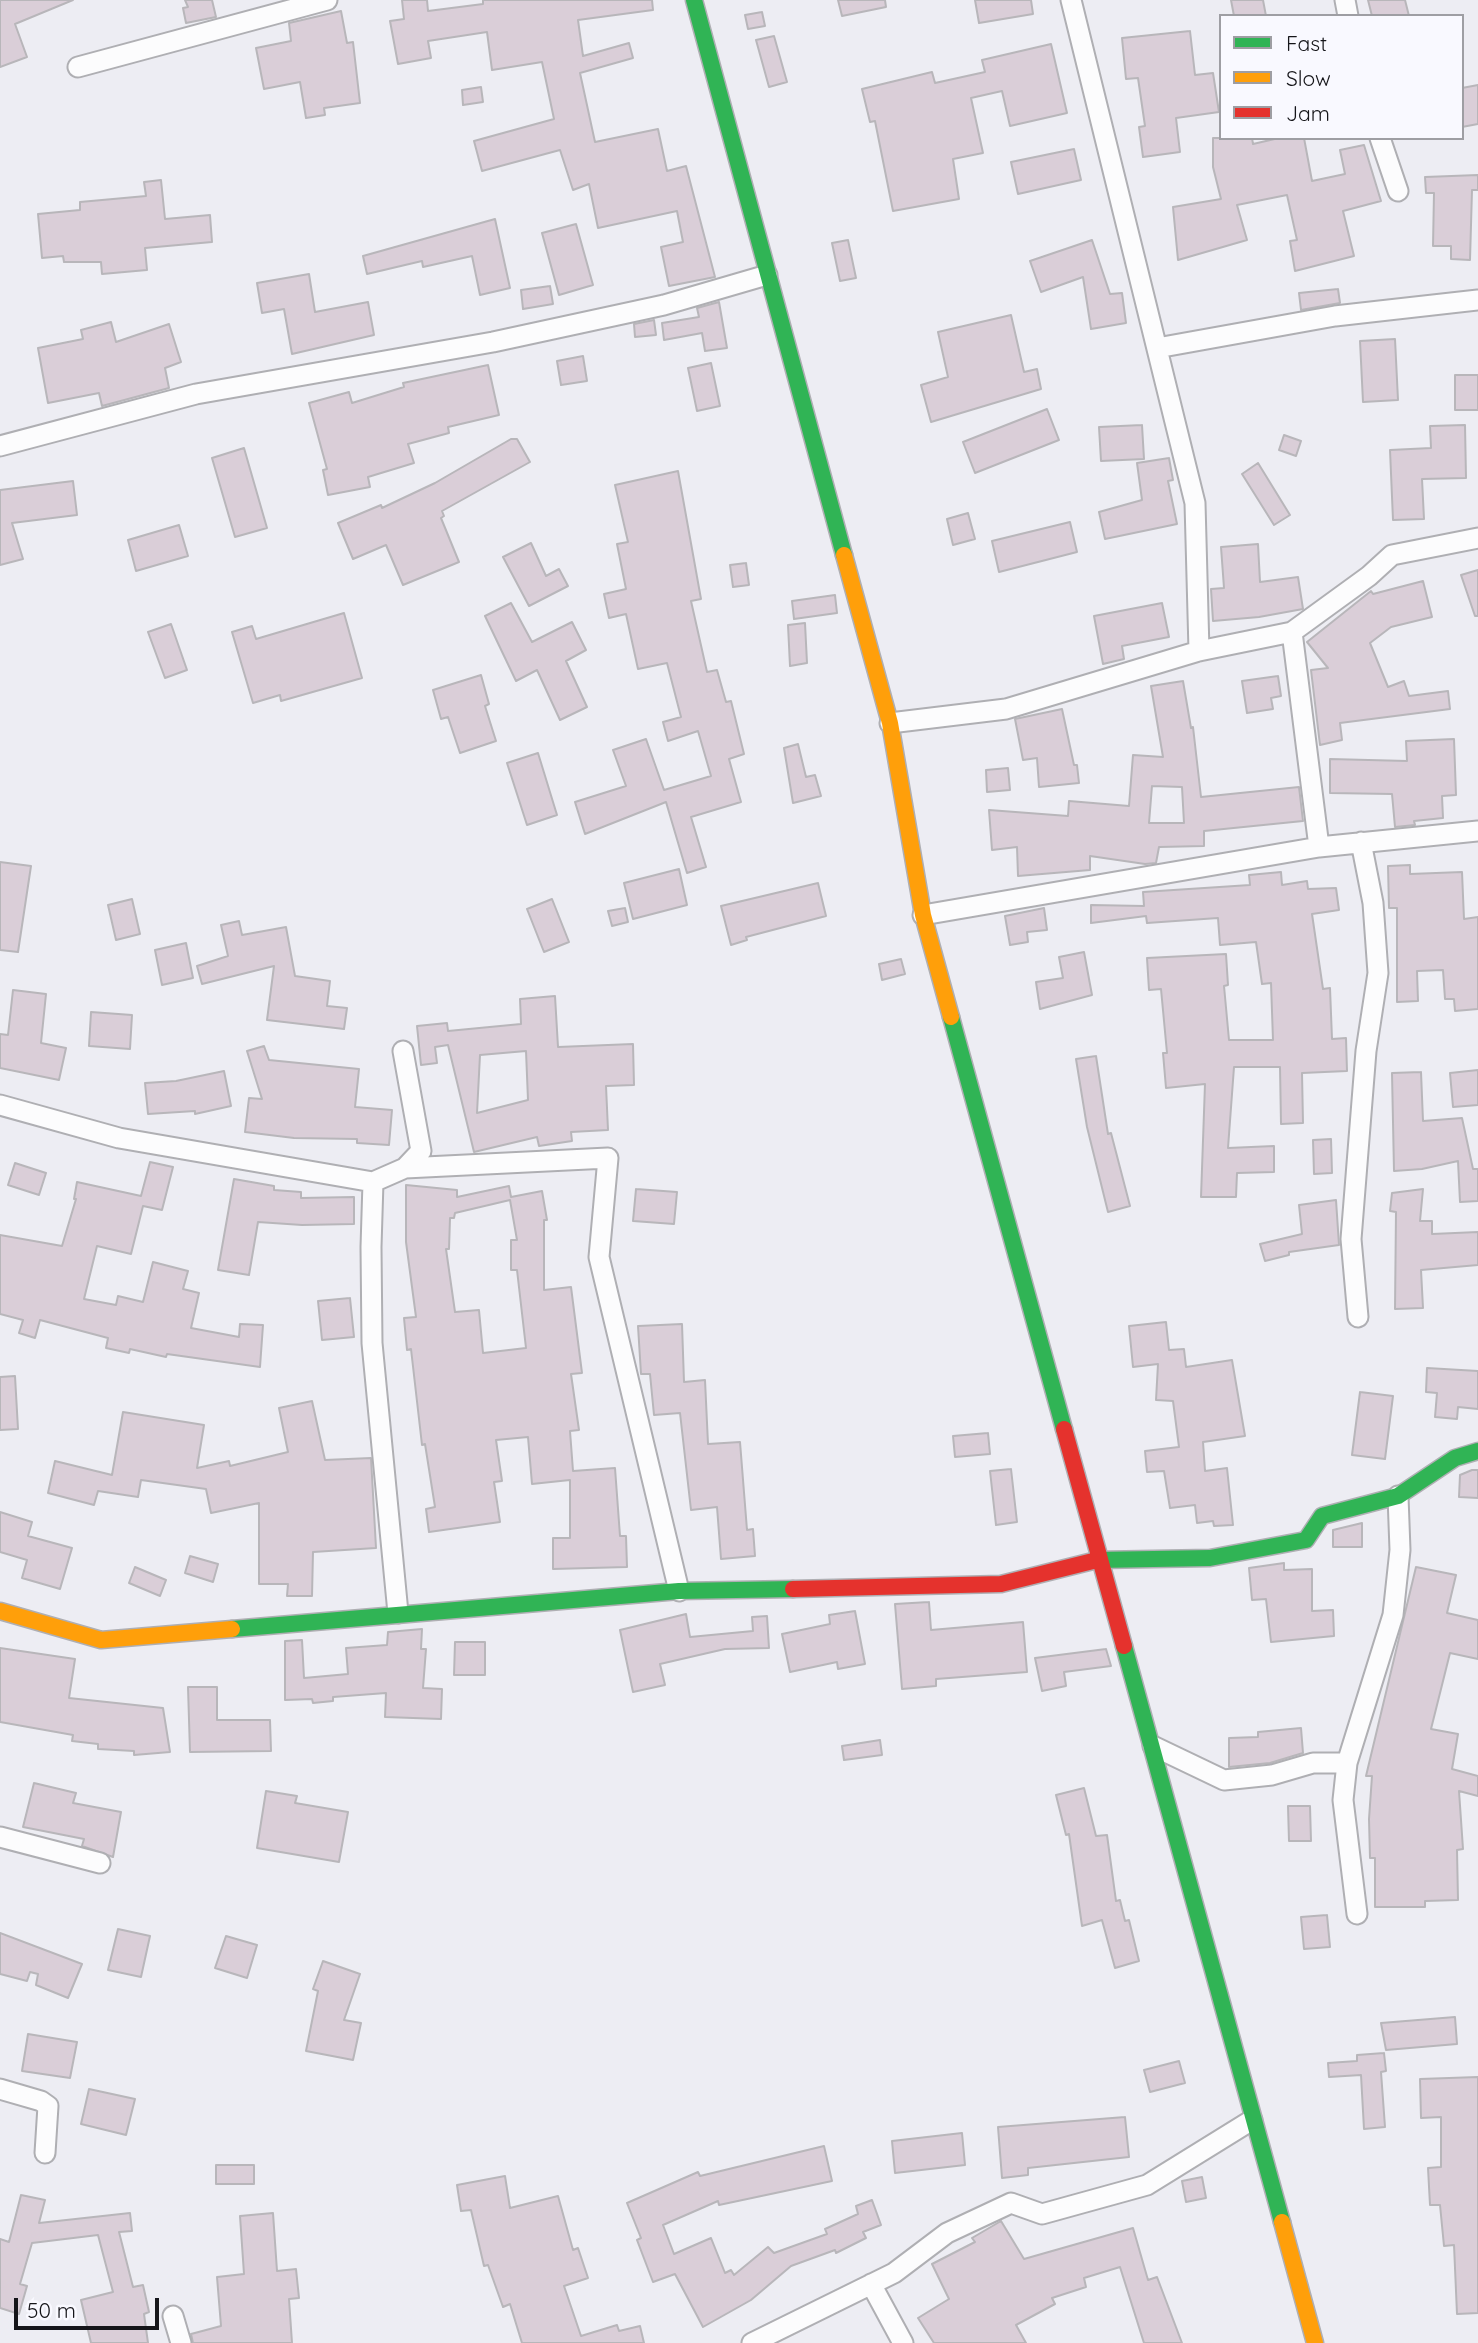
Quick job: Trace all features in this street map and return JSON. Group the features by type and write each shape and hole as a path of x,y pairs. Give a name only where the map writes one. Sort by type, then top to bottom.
{"main road":[{"path":"694,0 890,723 923,915 1315,2343"},
{"path":"0,1611 101,1640 679,1591 1001,1584 1101,1559 1210,1558 1306,1540 1322,1516 1398,1496 1455,1458 1478,1451"}],"street":[{"path":"78,68 327,0"},
{"path":"1071,0 1195,503 1199,651"},
{"path":"1381,140 1398,191"},
{"path":"0,446 196,394 493,342 664,305 767,275"},
{"path":"1157,348 1335,316 1478,300"},
{"path":"890,723 1006,709 1199,651 1293,632 1392,555 1478,538"},
{"path":"1293,632 1320,847"},
{"path":"923,915 1320,847 1478,831"},
{"path":"1358,1317 1351,1239 1366,1051 1378,973 1373,903 1361,842"},
{"path":"403,1051 421,1151 405,1168"},
{"path":"0,1105 119,1138 373,1182 405,1168 608,1158 599,1257 679,1591"},
{"path":"373,1182 372,1343 398,1613"},
{"path":"1357,1914 1343,1800 1347,1763 1393,1615 1400,1561 1398,1496"},
{"path":"1153,1746 1224,1780 1272,1775 1313,1763 1347,1763"},
{"path":"0,1837 100,1863"},
{"path":"0,2089 41,2101 48,2106 45,2153"},
{"path":"752,2343 894,2273 947,2232 1011,2203 1042,2214 1147,2185 1252,2120"},
{"path":"871,2284 903,2343"},
{"path":"173,2316 181,2343"}],"building":[{"path":"0,0 73,0 15,24 27,57 0,67"},
{"path":"185,0 212,0 216,17 186,23 183,8 188,7"},
{"path":"402,0 427,0 428,11 483,4 483,0 652,0 653,10 578,20 583,56 629,43 633,58 580,73 595,142 658,129 667,171 686,166 715,277 669,286 661,247 683,242 677,211 598,228 589,184 573,190 560,150 482,171 474,141 554,119 542,62 492,70 487,32 428,41 431,58 398,64 390,21 404,19"},
{"path":"838,0 885,0 886,7 842,16"},
{"path":"975,0 1031,0 1033,14 979,23"},
{"path":"1231,0 1263,0 1266,14 1234,14"},
{"path":"1368,0 1405,0 1408,14 1372,14"},
{"path":"341,11 347,43 353,42 360,103 324,108 325,115 306,118 300,82 264,89 256,48 291,41 289,23"},
{"path":"762,12 765,26 748,29 745,15"},
{"path":"1190,31 1195,75 1213,73 1219,112 1176,118 1180,152 1143,157 1139,127 1145,126 1138,78 1126,79 1122,38"},
{"path":"774,36 787,82 769,87 756,40"},
{"path":"1051,44 1067,113 1010,126 1002,91 971,98 983,153 953,159 959,199 893,211 875,121 870,122 862,89 932,72 935,83 985,72 982,60"},
{"path":"1478,85 1478,124 1464,127 1464,88"},
{"path":"481,87 483,102 463,105 462,90"},
{"path":"1213,138 1252,140 1253,144 1270,140 1304,140 1312,181 1345,174 1340,150 1364,145 1381,201 1343,211 1354,256 1295,271 1290,241 1297,240 1287,195 1237,205 1247,240 1178,260 1173,207 1221,199 1213,167"},
{"path":"1074,149 1081,180 1018,194 1011,162"},
{"path":"1478,175 1478,190 1472,190 1470,260 1451,259 1451,246 1433,246 1434,193 1426,193 1425,177"},
{"path":"161,180 165,219 210,215 212,242 145,248 147,270 102,274 101,262 64,262 63,256 42,258 38,214 80,210 80,202 146,196 144,182"},
{"path":"495,219 510,288 480,295 472,256 423,267 422,261 367,274 363,256"},
{"path":"576,224 593,285 559,295 542,233"},
{"path":"848,240 856,278 840,281 832,243"},
{"path":"1092,240 1110,294 1122,293 1126,323 1091,329 1083,277 1041,292 1030,261"},
{"path":"309,274 315,312 368,302 374,335 292,354 284,309 262,313 257,283"},
{"path":"550,286 553,304 523,309 521,290"},
{"path":"1338,289 1340,303 1301,310 1299,293"},
{"path":"719,302 727,348 705,351 702,333 664,340 662,323 699,317 697,308"},
{"path":"1011,315 1024,372 1037,369 1041,389 931,422 921,385 948,377 938,332"},
{"path":"654,320 656,335 635,337 634,324"},
{"path":"111,322 116,342 169,324 181,362 165,368 169,388 102,406 99,393 48,403 38,348 83,339 81,330"},
{"path":"1395,339 1398,400 1363,402 1360,341"},
{"path":"583,356 587,381 561,385 557,361"},
{"path":"711,363 720,406 697,411 688,368"},
{"path":"488,365 499,415 448,427 449,433 408,444 414,463 368,477 370,487 328,495 323,470 327,469 309,403 349,392 352,403 404,387 403,383"},
{"path":"1455,375 1478,375 1478,410 1455,410"},
{"path":"1047,409 1059,440 975,473 963,442"},
{"path":"1142,425 1144,459 1101,461 1099,427"},
{"path":"1465,425 1466,478 1422,479 1424,519 1393,520 1390,450 1431,448 1430,426"},
{"path":"1284,435 1301,441 1296,456 1279,450"},
{"path":"511,439 517,439 530,462 442,511 444,516 441,518 459,562 403,585 386,545 353,559 338,523 381,505 382,508 435,483"},
{"path":"244,448 267,528 235,537 212,458"},
{"path":"1169,458 1173,480 1168,481 1177,524 1105,539 1099,512 1142,500 1137,463"},
{"path":"1258,463 1290,515 1274,525 1242,474"},
{"path":"678,471 701,599 691,601 707,672 717,670 726,702 731,701 744,754 729,759 741,802 691,817 706,867 687,873 666,802 585,834 575,802 626,786 613,750 646,739 664,790 711,776 698,731 668,741 663,722 681,717 667,663 638,669 626,614 609,618 604,594 626,589 617,544 628,542 615,485"},
{"path":"73,481 77,515 12,523 23,559 0,565 0,490"},
{"path":"968,513 975,539 953,545 947,519"},
{"path":"1070,522 1077,552 999,572 992,541"},
{"path":"179,525 188,556 136,571 128,540"},
{"path":"531,543 546,576 559,569 568,586 529,606 503,557"},
{"path":"1258,544 1260,582 1298,577 1303,609 1259,617 1213,621 1211,589 1224,588 1221,547"},
{"path":"746,563 749,585 733,587 730,565"},
{"path":"1478,570 1478,616 1475,616 1461,575"},
{"path":"1423,581 1432,617 1391,627 1370,643 1388,687 1404,681 1409,696 1448,691 1450,709 1340,723 1342,740 1320,745 1311,670 1328,668 1307,642 1371,591 1373,594"},
{"path":"835,595 837,613 794,619 792,601"},
{"path":"511,603 532,642 572,622 586,650 566,661 587,707 560,720 537,670 516,681 485,616"},
{"path":"1162,603 1169,637 1122,646 1124,659 1103,664 1094,616"},
{"path":"344,613 362,678 281,701 280,695 253,703 232,632 252,626 256,639"},
{"path":"805,623 807,663 790,666 788,625"},
{"path":"171,624 187,670 165,678 148,632"},
{"path":"481,675 489,704 485,706 496,741 460,753 448,717 441,719 433,690"},
{"path":"1278,676 1281,696 1271,698 1273,709 1247,713 1242,681"},
{"path":"1183,681 1191,728 1193,727 1201,797 1299,787 1303,821 1204,831 1204,846 1159,847 1156,863 1145,864 1090,856 1090,870 1018,876 1017,847 992,850 989,810 1068,816 1069,801 1129,806 1133,755 1163,757 1151,686","holes":["1152,786 1182,787 1184,823 1149,823"]},
{"path":"1062,709 1079,783 1039,787 1037,758 1023,760 1015,719"},
{"path":"1454,739 1456,795 1442,796 1443,818 1414,821 1415,825 1395,827 1392,794 1330,793 1330,759 1407,761 1406,741"},
{"path":"798,744 806,777 815,775 821,796 793,803 784,748"},
{"path":"538,753 557,815 527,825 507,763"},
{"path":"1008,768 1010,790 987,792 986,770"},
{"path":"0,862 31,866 18,952 0,950"},
{"path":"1410,865 1410,874 1462,872 1464,919 1478,917 1478,1009 1455,1011 1454,999 1445,999 1443,970 1417,971 1418,1001 1397,1002 1397,908 1389,908 1388,866"},
{"path":"679,869 687,905 633,919 624,883"},
{"path":"1281,872 1282,885 1307,881 1308,889 1336,888 1339,910 1312,914 1323,989 1330,988 1332,1039 1346,1038 1347,1071 1302,1073 1303,1123 1281,1124 1280,1067 1234,1067 1228,1148 1274,1146 1274,1172 1237,1173 1236,1197 1201,1197 1205,1084 1166,1088 1163,1053 1167,1053 1161,989 1149,990 1147,958 1226,954 1228,985 1224,986 1229,1040 1273,1040 1271,983 1262,984 1256,942 1220,945 1218,918 1147,923 1146,916 1091,923 1091,905 1144,906 1143,892 1250,885 1249,875"},
{"path":"818,883 826,916 746,937 747,940 731,945 721,906"},
{"path":"132,899 140,934 116,940 108,905"},
{"path":"552,899 569,942 544,952 527,909"},
{"path":"625,908 628,922 612,926 608,911"},
{"path":"1044,908 1047,930 1027,932 1028,942 1010,945 1005,916"},
{"path":"239,921 242,935 286,927 295,976 330,981 327,1006 347,1008 344,1029 267,1020 274,966 202,984 197,966 228,956 221,925"},
{"path":"186,943 193,978 162,985 155,950"},
{"path":"1084,952 1092,995 1040,1009 1036,982 1063,978 1059,957"},
{"path":"901,959 905,974 882,980 879,964"},
{"path":"13,990 46,994 41,1043 66,1048 59,1080 0,1068 0,1034 8,1035"},
{"path":"555,996 558,1047 633,1044 634,1085 606,1086 608,1130 571,1132 572,1141 539,1146 537,1137 474,1152 448,1045 435,1047 437,1063 421,1065 417,1026 447,1023 448,1031 521,1024 520,999","holes":["526,1051 528,1100 477,1113 480,1055"]},
{"path":"91,1012 132,1015 130,1049 89,1046"},
{"path":"264,1046 269,1060 359,1069 355,1107 392,1110 389,1145 357,1143 357,1139 294,1138 245,1132 249,1098 262,1099 247,1051"},
{"path":"1096,1056 1108,1134 1111,1133 1130,1206 1108,1212 1087,1127 1076,1059"},
{"path":"1478,1070 1478,1105 1453,1107 1450,1073"},
{"path":"224,1071 231,1106 195,1114 195,1111 148,1114 145,1083 176,1081"},
{"path":"1421,1072 1423,1121 1462,1118 1473,1169 1478,1169 1478,1201 1460,1202 1458,1161 1422,1169 1394,1171 1392,1073"},
{"path":"1331,1139 1332,1173 1314,1174 1313,1140"},
{"path":"150,1162 173,1167 162,1210 143,1206 131,1254 97,1246 84,1299 116,1305 118,1296 143,1302 153,1262 188,1271 183,1289 199,1293 191,1328 239,1337 240,1324 263,1325 260,1367 167,1354 166,1357 130,1349 129,1353 106,1348 108,1338 40,1320 35,1338 19,1333 23,1320 0,1314 0,1235 62,1246 76,1199 77,1182 141,1196"},
{"path":"15,1163 46,1173 39,1195 8,1185"},
{"path":"234,1179 274,1186 274,1190 301,1192 301,1198 354,1197 354,1224 258,1222 249,1275 218,1270"},
{"path":"406,1185 457,1190 457,1197 509,1186 511,1197 542,1191 547,1220 544,1220 544,1290 571,1287 582,1373 571,1374 579,1430 570,1431 573,1471 615,1468 620,1536 626,1536 627,1567 553,1569 553,1538 570,1538 570,1480 532,1484 528,1437 496,1440 502,1481 494,1482 500,1522 429,1532 426,1509 435,1507 425,1444 422,1445 411,1349 407,1350 404,1318 416,1317 406,1242","holes":["510,1200 517,1240 511,1240 511,1270 517,1270 526,1348 483,1353 479,1310 455,1312 446,1249 449,1249 450,1218 454,1218 455,1213"]},
{"path":"636,1189 677,1192 674,1224 633,1221"},
{"path":"1423,1189 1420,1221 1432,1221 1432,1234 1478,1232 1478,1265 1421,1270 1423,1308 1395,1309 1396,1212 1390,1211 1392,1193"},
{"path":"1336,1200 1339,1245 1289,1252 1289,1255 1265,1261 1260,1244 1302,1234 1299,1205"},
{"path":"350,1298 354,1337 322,1340 318,1301"},
{"path":"1166,1322 1169,1350 1184,1349 1186,1367 1232,1360 1245,1436 1203,1442 1205,1471 1227,1468 1233,1525 1214,1526 1213,1521 1197,1523 1195,1505 1170,1508 1164,1471 1147,1472 1145,1451 1179,1447 1173,1401 1156,1400 1158,1364 1133,1367 1129,1326"},
{"path":"682,1324 684,1382 705,1380 708,1444 740,1442 747,1530 753,1529 755,1556 721,1559 717,1507 691,1510 680,1413 654,1415 650,1374 641,1374 638,1326"},
{"path":"1427,1368 1478,1371 1478,1409 1458,1407 1457,1419 1435,1417 1437,1393 1426,1392"},
{"path":"15,1376 18,1429 0,1430 0,1377"},
{"path":"1360,1392 1393,1396 1385,1459 1352,1455"},
{"path":"312,1401 325,1460 371,1458 376,1548 313,1552 312,1596 287,1596 288,1584 259,1584 259,1503 211,1513 206,1489 141,1480 138,1497 98,1491 94,1505 48,1493 55,1461 112,1475 123,1412 204,1425 197,1468 229,1461 230,1466 288,1452 279,1408"},
{"path":"988,1433 990,1454 955,1457 953,1436"},
{"path":"1011,1469 1017,1522 996,1525 990,1471"},
{"path":"1478,1470 1478,1498 1459,1497 1460,1475"},
{"path":"0,1512 32,1522 28,1536 72,1548 60,1589 22,1578 27,1560 0,1552"},
{"path":"1362,1523 1362,1547 1333,1547 1333,1530"},
{"path":"190,1556 218,1564 213,1582 185,1573"},
{"path":"1284,1563 1284,1570 1312,1569 1312,1611 1333,1610 1334,1636 1271,1642 1266,1599 1252,1600 1249,1568"},
{"path":"135,1567 166,1580 160,1596 129,1583"},
{"path":"1416,1567 1456,1575 1447,1613 1478,1620 1478,1659 1450,1653 1431,1729 1458,1734 1452,1769 1478,1776 1478,1796 1459,1791 1463,1849 1457,1850 1458,1900 1425,1901 1425,1907 1375,1907 1375,1858 1370,1858 1369,1819 1372,1776 1366,1776"},
{"path":"929,1602 931,1630 1023,1622 1027,1672 936,1679 936,1686 902,1689 895,1604"},
{"path":"855,1611 865,1664 838,1669 837,1662 790,1672 782,1634 830,1624 829,1615"},
{"path":"686,1614 690,1637 753,1631 752,1617 767,1616 769,1648 725,1649 660,1664 665,1685 633,1692 620,1630"},
{"path":"422,1629 421,1649 426,1649 423,1688 442,1689 441,1719 385,1717 386,1693 333,1697 333,1701 313,1703 312,1699 285,1700 285,1641 302,1640 304,1678 348,1674 346,1648 387,1645 388,1632"},
{"path":"455,1642 485,1642 485,1675 454,1675"},
{"path":"0,1648 75,1659 69,1698 163,1708 170,1752 134,1755 134,1751 98,1749 98,1744 72,1741 73,1735 0,1722"},
{"path":"1106,1649 1111,1666 1064,1672 1066,1686 1042,1691 1035,1658"},
{"path":"188,1687 217,1687 217,1720 270,1720 271,1751 190,1752"},
{"path":"1301,1728 1303,1753 1270,1763 1229,1767 1229,1738 1258,1737 1258,1732"},
{"path":"880,1740 882,1755 844,1760 842,1746"},
{"path":"34,1783 76,1793 73,1803 121,1812 113,1857 82,1846 84,1839 23,1827"},
{"path":"1084,1788 1096,1836 1107,1835 1116,1901 1120,1900 1125,1921 1129,1920 1139,1961 1115,1968 1102,1920 1082,1926 1069,1834 1066,1835 1056,1795"},
{"path":"266,1791 297,1796 295,1803 348,1812 339,1862 257,1848"},
{"path":"1288,1806 1310,1806 1311,1841 1289,1841"},
{"path":"1327,1915 1330,1947 1304,1949 1301,1917"},
{"path":"118,1929 150,1936 141,1977 108,1970"},
{"path":"0,1933 82,1964 68,1998 36,1985 38,1974 30,1972 27,1981 0,1974"},
{"path":"226,1936 257,1945 247,1978 215,1968"},
{"path":"323,1961 360,1974 344,2020 361,2023 353,2060 306,2051 318,1991 313,1989"},
{"path":"1455,2017 1457,2044 1386,2050 1381,2023"},
{"path":"28,2034 77,2042 70,2078 22,2071"},
{"path":"1384,2053 1386,2071 1381,2072 1385,2127 1364,2129 1361,2075 1329,2077 1328,2063 1357,2061 1357,2055"},
{"path":"1179,2061 1185,2083 1150,2092 1144,2070"},
{"path":"1478,2077 1478,2313 1457,2314 1454,2245 1444,2246 1440,2205 1430,2205 1428,2168 1441,2167 1441,2117 1421,2118 1420,2079"},
{"path":"89,2089 135,2099 126,2135 81,2124"},
{"path":"1125,2117 1129,2157 1028,2168 1028,2175 1002,2178 998,2127"},
{"path":"962,2133 965,2165 895,2173 892,2141"},
{"path":"824,2146 832,2181 719,2205 718,2201 663,2225 674,2254 711,2238 725,2273 731,2270 734,2275 768,2247 774,2253 827,2234 825,2229 858,2214 856,2206 872,2200 881,2225 863,2232 866,2238 836,2253 835,2250 791,2266 751,2300 703,2327 675,2274 653,2282 637,2240 641,2238 627,2203 698,2172 700,2176"},
{"path":"216,2165 254,2165 254,2184 216,2184"},
{"path":"505,2176 510,2208 558,2196 573,2250 578,2248 588,2278 564,2286 581,2336 617,2325 619,2331 640,2326 644,2343 522,2343 510,2304 503,2307 488,2265 484,2266 471,2210 461,2211 457,2185"},
{"path":"1202,2177 1206,2198 1186,2202 1182,2181"},
{"path":"21,2195 45,2200 39,2223 130,2213 132,2231 119,2232 133,2287 143,2285 149,2312 144,2314 148,2343 91,2343 81,2300 113,2292 98,2235 32,2243 20,2284 27,2286 19,2314 0,2308 0,2239 9,2242"},
{"path":"273,2213 277,2271 296,2269 299,2298 289,2299 292,2343 193,2343 191,2334 221,2326 217,2277 244,2274 240,2216"},
{"path":"1001,2221 1024,2259 1133,2228 1148,2280 1157,2277 1182,2343 1144,2343 1120,2267 1084,2278 1086,2287 1052,2298 1055,2304 1016,2325 1026,2343 934,2343 918,2318 949,2299 932,2264 975,2242 972,2238"}],"traffic: fast":[{"path":"694,0 844,555"},
{"path":"951,1017 1064,1429"},
{"path":"1097,1560 1210,1558 1306,1540 1322,1516 1398,1496 1455,1458 1478,1451"},
{"path":"232,1629 679,1591 793,1589"},
{"path":"1124,1646 1282,2222"}],"traffic: slow":[{"path":"844,555 890,723 923,915 951,1017"},
{"path":"0,1611 101,1640 232,1629"},
{"path":"1282,2222 1315,2343"}],"traffic: jam":[{"path":"1064,1429 1124,1646"},
{"path":"793,1589 1001,1584 1097,1560"}]}
